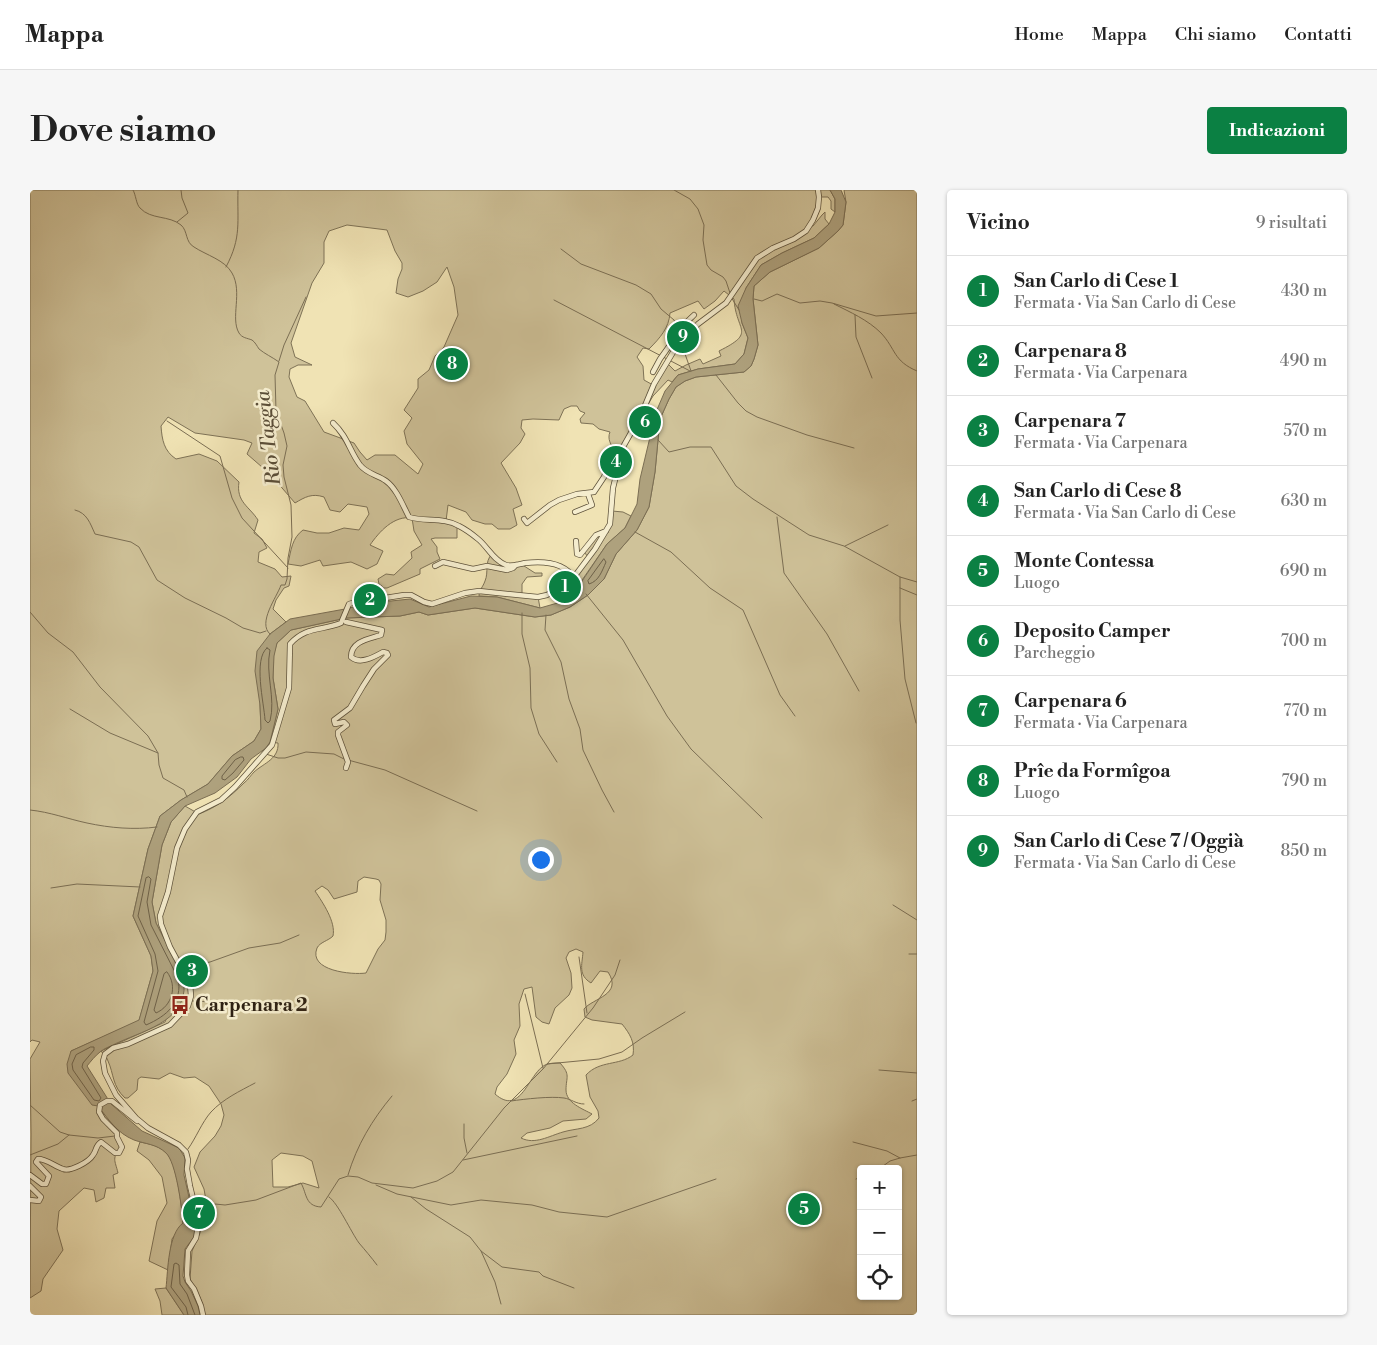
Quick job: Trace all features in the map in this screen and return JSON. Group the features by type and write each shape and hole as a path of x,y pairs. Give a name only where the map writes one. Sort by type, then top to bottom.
{"street":[{"path":"344,621 346,607 349,604 372,596 385,598 411,595 432,604 468,592 493,592 538,597 547,595 574,578 595,550 612,518 613,488 623,447 641,415 654,384 681,341 698,324 726,303 757,258 806,231 818,208 818,190"},
{"path":"685,337 682,330 694,315"},
{"path":"653,372 674,338 681,341"},
{"path":"333,422 343,434 360,466 368,473 385,480 392,486 409,517 446,521 457,525 479,539 498,560 505,564 516,565 531,562 555,564 564,567 574,578"},
{"path":"524,520 527,524 550,505 560,500 577,494 594,492 607,473 615,451 623,447"},
{"path":"575,512 592,505 588,494"},
{"path":"576,542 577,554 580,555 596,535 606,531"},
{"path":"435,566 443,562 473,569 487,566 508,570 516,565"},
{"path":"148,1128 136,1118 116,1094 105,1073 103,1061 105,1054 113,1048 128,1044 170,1025 188,1006 191,996 190,984 170,947 161,924 160,916 168,892 180,837 197,812 221,800 272,745 289,688 290,644 301,634 309,630 333,626 344,621 382,630 381,635 362,641 353,649 351,657 354,660 360,662 384,652 387,652 388,655 368,678 350,708 334,720 335,724 344,722 347,725 338,732 348,762 346,768"},
{"path":"30,1175 42,1184 46,1184 49,1176 36,1162 38,1159 41,1158 64,1170 69,1170 93,1156 97,1144 101,1142 116,1154 119,1153 122,1147 117,1133 101,1117 99,1108 104,1102 111,1100 144,1127 179,1145 186,1152 188,1160 187,1169 198,1227 196,1238 188,1251 187,1275 188,1282 194,1289 203,1315"},
{"path":"30,1186 40,1197 39,1201 30,1200"}],"shaded area":[{"path":"30,190 830,190 835,199 835,212 831,209 831,201 828,197 819,197 810,226 813,226 825,212 825,219 829,224 814,238 761,265 746,288 742,323 748,338 744,354 735,364 698,369 678,375 672,382 668,380 653,396 623,447 615,451 609,440 610,432 599,429 593,424 581,423 580,419 585,413 580,411 577,406 564,409 559,420 522,420 521,428 525,434 520,443 501,463 516,488 522,505 513,509 517,525 510,529 498,529 492,524 472,520 466,512 448,505 446,521 457,525 457,538 431,539 437,547 440,559 420,569 420,574 387,588 383,588 379,584 378,579 386,574 394,575 412,558 411,552 422,545 414,531 412,518 399,519 393,522 378,535 370,545 383,551 377,564 367,569 351,562 323,566 320,560 301,566 288,564 294,541 303,530 329,533 344,528 359,530 369,514 367,507 348,504 340,512 330,510 324,497 316,495 305,497 295,503 270,474 247,454 252,443 244,440 195,433 168,417 161,426 161,431 164,445 172,456 176,459 199,454 217,461 239,482 241,499 258,520 254,533 262,539 267,548 259,552 258,562 275,569 282,577 291,576 289,586 284,588 276,600 273,609 286,622 270,634 260,705 261,729 254,741 232,756 208,784 181,800 160,816 148,849 133,916 151,956 153,971 139,1021 71,1051 98,1106 119,1132 117,1133 122,1147 115,1157 118,1173 113,1175 115,1188 106,1188 104,1198 96,1202 94,1190 84,1188 59,1211 57,1229 63,1250 43,1279 41,1291 30,1298 30,1059 40,1042 32,1040 30,1042","holes":["347,225 387,230 402,263 396,293 408,297 423,291 437,282 447,267 454,287 458,315 444,347 435,356 429,370 418,379 418,388 404,410 412,418 404,431 407,444 423,464 418,474 395,455 375,455 367,460 354,443 324,432 305,401 297,397 289,377 290,369 298,365 312,365 295,357 291,343 312,283 324,263 324,242 329,231","724,291 734,299 735,310 742,330 738,340 719,351 721,356 703,364 700,359 675,371 667,363 653,385 644,380 643,366 637,357 643,348 649,349 660,337 666,328 670,313 698,301 704,309"]},
{"path":"844,190 917,190 917,1315 205,1315 201,1300 190,1279 192,1251 200,1233 201,1225 196,1207 207,1206 204,1189 194,1167 200,1152 215,1136 221,1126 224,1115 221,1104 209,1086 195,1077 184,1078 170,1073 159,1079 141,1077 138,1079 137,1090 128,1098 125,1098 118,1089 110,1066 101,1051 165,1022 183,976 156,923 152,902 162,845 171,822 185,806 199,814 217,805 234,793 276,753 278,743 270,742 278,709 273,678 273,656 277,643 291,630 346,618 400,616 419,612 428,615 475,608 535,617 551,615 570,607 588,595 604,579 616,554 637,530 649,507 655,472 660,419 676,387 696,377 744,372 751,366 758,345 753,299 754,286 770,272 819,248 843,225 846,202","holes":["364,877 379,880 381,884 380,900 386,920 385,940 378,949 366,973 342,972 325,967 316,956 317,948 333,936 333,925 322,901 315,891 322,886 328,890 334,899 357,892 358,881","576,949 583,952 582,973 587,980 591,983 600,971 608,972 612,980 612,986 609,991 584,1009 585,1017 592,1020 622,1024 631,1038 633,1055 622,1061 597,1067 586,1075 590,1097 598,1111 599,1118 595,1122 587,1127 542,1139 526,1140 521,1138 527,1133 550,1128 563,1121 586,1119 592,1114 569,1099 566,1090 567,1073 560,1063 545,1065 518,1097 504,1100 495,1094 516,1054 514,1040 520,1026 519,1004 524,989 532,987 536,1017 542,1022 549,1024 555,1008 569,995 572,988 571,973 566,958 569,952","281,1153 303,1156 312,1161 319,1188 303,1183 288,1187 273,1187 272,1160"]},
{"path":"612,511 623,512 631,516 625,528 607,544 580,583 574,577 589,558 584,552 596,535 606,531"},
{"path":"492,554 505,564 521,564 535,573 542,573 542,576 527,577 522,584 522,595 538,597 540,608 497,597 479,596 486,578 488,560"},
{"path":"140,1142 162,1149 171,1160 176,1177 183,1223 172,1239 168,1270 149,1261 157,1221 167,1203 162,1177 149,1160 137,1151"},
{"path":"166,1288 184,1315 162,1315 160,1301 155,1289"}],"water":[{"path":"830,190 841,190 846,202 843,225 819,248 770,272 754,286 753,299 758,345 751,366 744,372 696,377 676,387 660,419 655,472 649,507 637,530 616,554 604,579 588,595 570,607 551,615 535,617 475,608 428,615 419,612 400,616 346,618 291,630 277,643 274,656 273,678 278,709 270,742 266,748 251,759 237,777 215,793 185,806 171,822 162,845 152,902 156,923 183,976 184,991 181,1003 165,1020 154,1027 104,1049 87,1066 111,1104 142,1131 179,1148 185,1158 184,1175 195,1224 194,1237 185,1249 183,1276 198,1306 200,1315 184,1315 166,1288 168,1262 174,1235 183,1223 178,1186 170,1158 159,1148 134,1140 118,1130 98,1106 92,1105 68,1073 67,1064 71,1051 139,1020 153,971 151,956 133,916 148,849 160,816 181,800 208,784 232,756 254,741 261,729 255,671 257,651 270,634 290,619 378,601 410,599 429,607 471,596 497,597 540,608 561,602 576,590 607,544 625,528 637,504 640,479 656,412 665,391 678,375 698,369 735,364 744,354 748,338 738,306 746,288 761,265 814,238 829,224 835,212 835,199"}],"waterway":[{"name":"Rio Taggia","path":"133,190 139,206 144,212 181,225 191,245 229,268 235,280 237,296 236,320 239,333 243,337 252,340 259,349 279,362 275,375 276,411 287,446 283,465 291,505 292,537 287,579 285,585 281,585 267,617 267,629 270,634"},
{"path":"177,222 188,213 181,190"},
{"path":"226,267 237,238 238,190"},
{"path":"674,190 690,199 698,209 704,225 703,240 707,265 711,270 723,277 730,293"},
{"path":"561,249 581,264 636,285 651,294 661,309 674,320 686,345 684,351 691,371"},
{"path":"754,299 762,301 777,294 800,303 820,301 832,303 876,316 917,313"},
{"path":"279,361 284,345 306,297"},
{"path":"731,297 739,310"},
{"path":"554,300 690,371"},
{"path":"834,304 876,328 899,359 917,371"},
{"path":"855,315 856,337 872,378"},
{"path":"716,375 738,403 746,411 757,417 807,435 854,448"},
{"path":"167,421 220,456 232,498 242,518 288,568"},
{"path":"658,440 669,452 690,447 711,447 736,486 753,499 809,535 844,546 900,577 917,582"},
{"path":"75,510 85,516 95,534 131,542 139,547 157,580 185,598 243,628 260,633 266,631"},
{"path":"777,517 784,573 827,634 859,691"},
{"path":"845,546 888,525"},
{"path":"635,532 671,552 710,588 743,610 780,695 795,716"},
{"path":"900,577 900,620 905,679 916,723"},
{"path":"900,588 917,595"},
{"path":"586,594 623,640 667,716 691,749 762,818"},
{"path":"30,612 48,633 73,652 100,687 148,736 158,753 163,778 184,790 187,797"},
{"path":"522,613 522,634 530,668 531,708 539,734 557,762"},
{"path":"546,615 545,630 561,662 569,699 580,729 583,750 614,812"},
{"path":"70,709 110,733 158,753"},
{"path":"266,754 285,758 306,752 334,754 344,759"},
{"path":"348,760 385,770 477,811"},
{"path":"30,810 104,826 157,827"},
{"path":"51,888 77,884 140,887"},
{"path":"893,905 917,920"},
{"path":"182,967 210,962 249,948 280,943 299,935"},
{"path":"909,954 917,954"},
{"path":"579,957 587,1013"},
{"path":"198,1211 215,1204 225,1205 256,1200 301,1183 309,1202 321,1207 339,1179 348,1176 358,1177 372,1183 413,1188 437,1181 453,1172 504,1108 543,1069 593,1008 615,975 620,960"},
{"path":"525,994 543,1068"},
{"path":"192,1001 269,1009 308,1008"},
{"path":"547,1064 599,1059 622,1052 685,1012"},
{"path":"879,1070 917,1073"},
{"path":"188,1149 205,1120 216,1107 255,1083"},
{"path":"348,1175 366,1133 392,1096"},
{"path":"511,1101 559,1097 584,1104"},
{"path":"912,1101 917,1099"},
{"path":"30,1105 60,1132 69,1135 98,1138 115,1136"},
{"path":"464,1124 467,1153"},
{"path":"30,1155 58,1144 69,1135"},
{"path":"463,1160 577,1136"},
{"path":"853,1142 887,1151 900,1158"},
{"path":"884,1165 890,1161 917,1155"},
{"path":"376,1185 397,1194 451,1205 481,1200 532,1205 559,1212 607,1217 716,1179"},
{"path":"329,1197 333,1200 359,1243 377,1265"},
{"path":"411,1197 426,1209 470,1237 481,1251 502,1267 539,1272 543,1276 574,1288"},
{"path":"481,1251 495,1282 501,1304"}],"place":[{"name":"San Carlo di Cese 7 / Oggià","path":"683,337"},
{"name":"Prîe da Formîgoa","path":"452,364"},
{"name":"Deposito Camper","path":"645,422"},
{"name":"San Carlo di Cese 8","path":"616,462"},
{"name":"San Carlo di Cese 1","path":"565,587"},
{"name":"Carpenara 8","path":"370,600"},
{"name":"Carpenara 7","path":"192,971"},
{"name":"Carpenara 2","path":"180,1005"},
{"name":"Monte Contessa","path":"804,1209"},
{"name":"Carpenara 6","path":"199,1213"}]}
